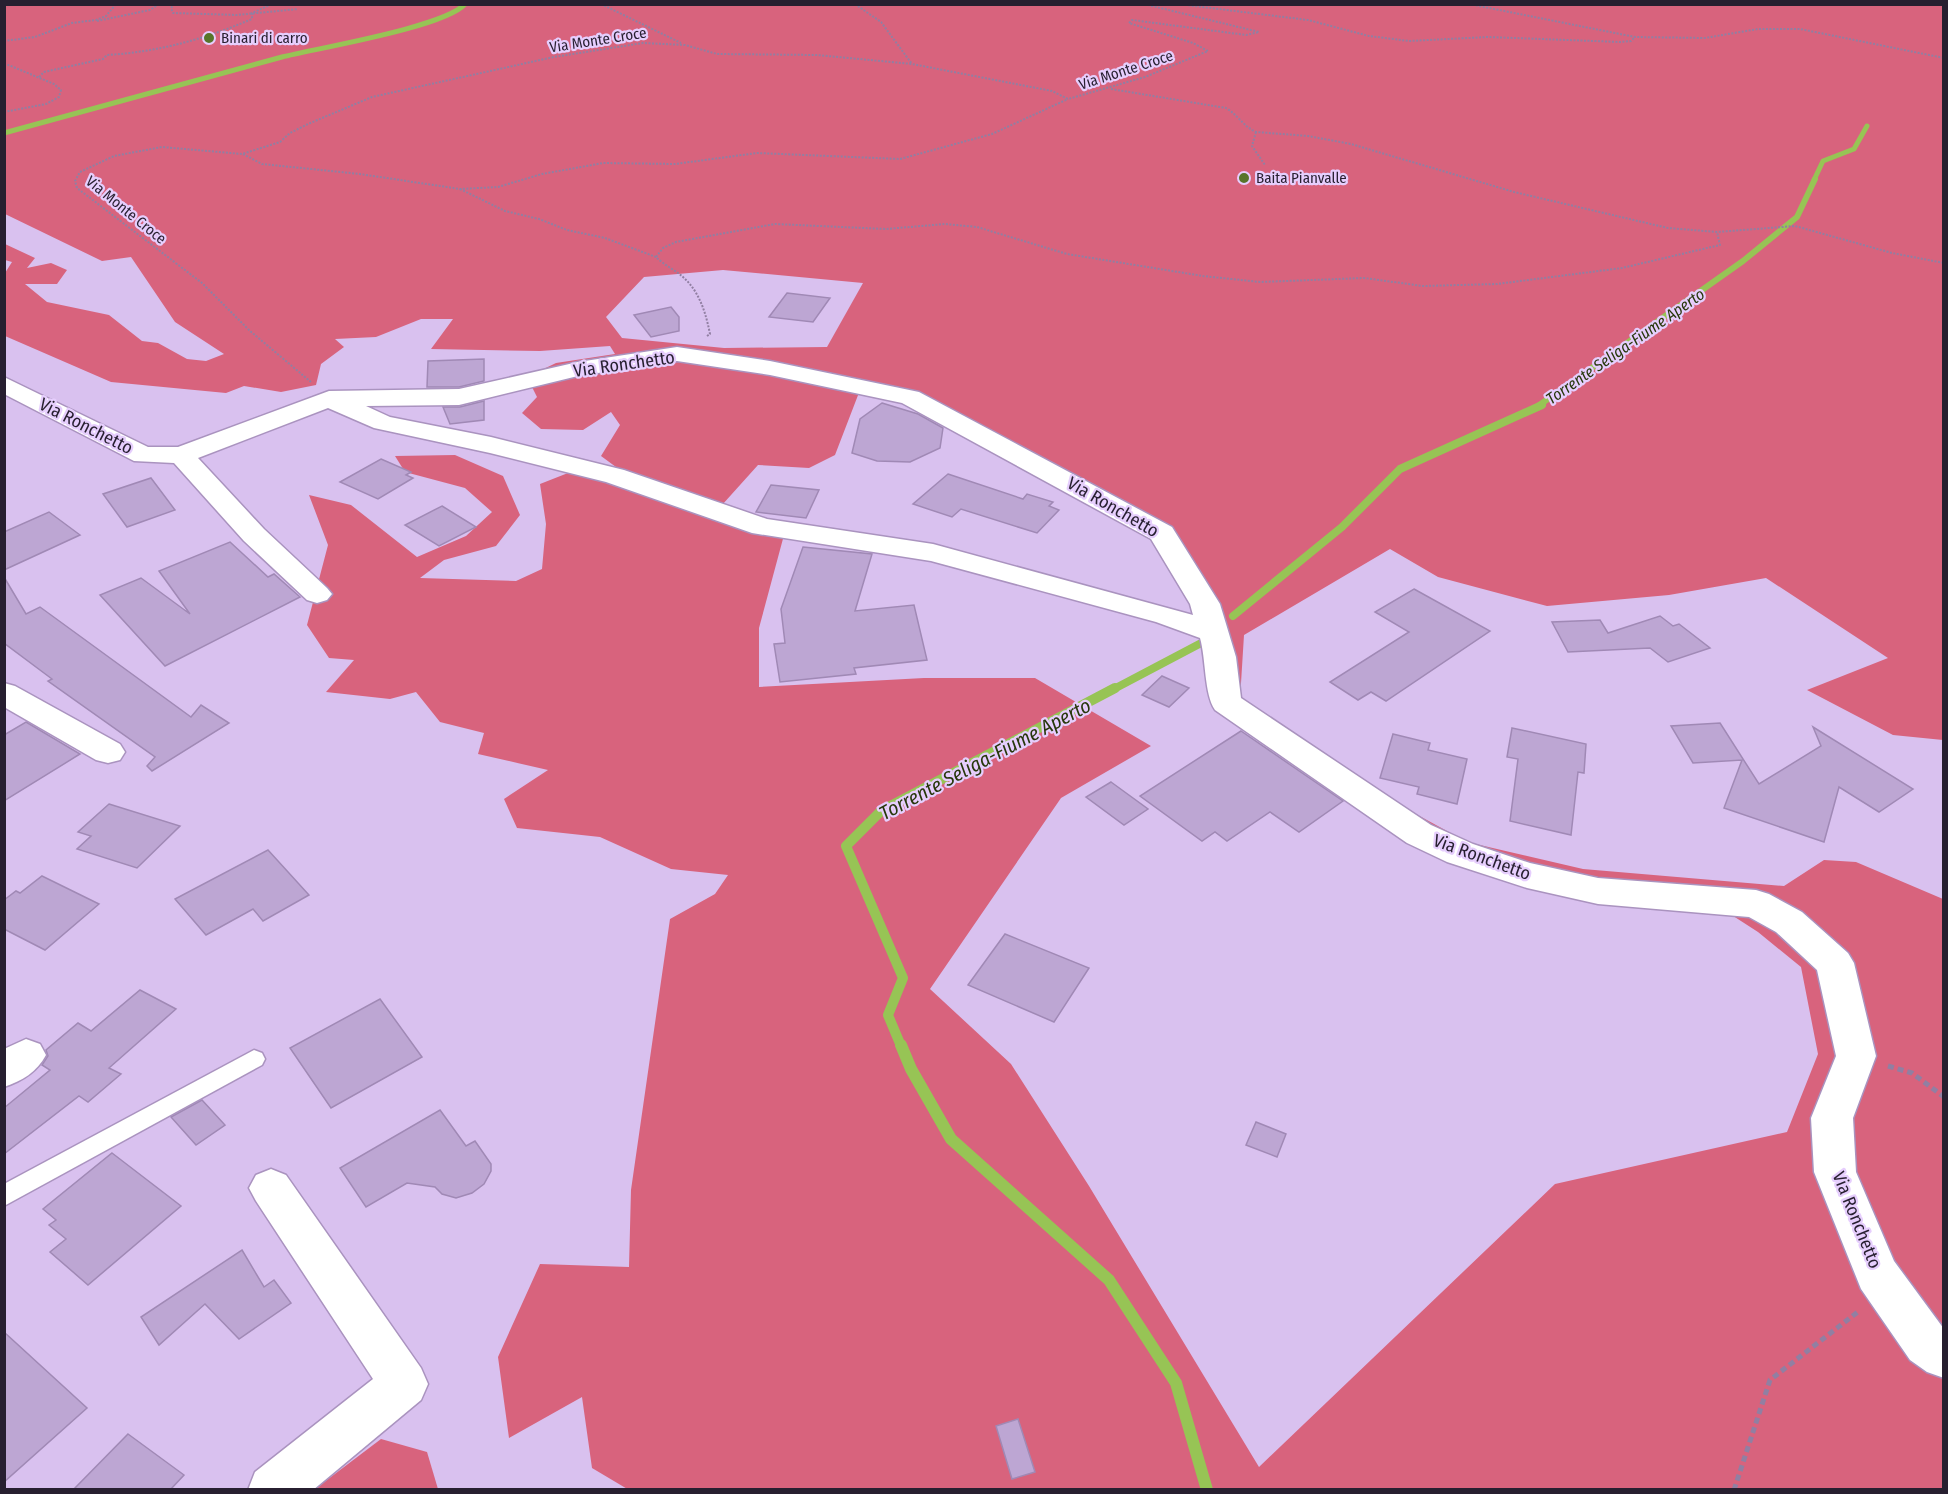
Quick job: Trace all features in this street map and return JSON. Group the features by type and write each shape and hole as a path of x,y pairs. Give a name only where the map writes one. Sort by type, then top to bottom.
{"street":[{"name":"Via Ronchetto","path":"4,384 143,455 181,455 328,399 459,397 578,369 677,354 770,368 910,398 1162,532 1205,604 1221,657 1226,703 1419,834 1460,853 1527,875 1598,891 1756,904 1789,922 1835,963 1856,1056 1832,1118 1835,1172 1877,1274 1926,1344 1944,1356"},
{"path":"328,399 384,423 491,445 615,476 762,527 933,553 1167,616 1214,632"},
{"path":"181,455 254,535 317,594"},
{"path":"4,693 108,752"},
{"path":"271,1188 404,1383 273,1490"}],"lane":[{"path":"4,1196 254,1059"}],"path":[{"path":"88,21 106,16 116,4"},
{"path":"4,41 35,37 72,23 103,21 150,10 159,4"},
{"path":"175,4 171,8 173,13 199,16 298,9"},
{"path":"252,13 272,4"},
{"path":"601,4 686,45"},
{"path":"855,4 881,22 912,64"},
{"name":"Via Monte Croce","path":"328,399 300,371 250,331 202,283 77,188 75,181 80,172 93,163 138,150 180,148 242,154 280,142 290,133 308,124 372,97 554,57 643,43 686,45 717,54 817,55 912,64 1052,91 1068,99 1107,89 1202,56 1208,51 1196,44 1148,32 1129,23 1132,20 1246,35 1259,32 1144,4"},
{"path":"1178,4 1308,20 1369,36 1409,41 1488,37 1620,42 1631,41 1635,37"},
{"path":"1469,4 1635,37 1705,38 1758,29 1800,29 1944,58"},
{"path":"39,77 44,72 103,58 107,55 148,51 209,38 252,19 252,13"},
{"path":"4,112 46,104 58,97 61,90 54,84 6,64"},
{"path":"1107,89 1227,108 1237,114 1248,129 1256,132 1308,136 1351,144 1514,192 1668,228 1717,232 1795,226 1892,253 1944,263"},
{"path":"242,154 262,164 360,174 459,189 498,187 542,174 603,163 675,164 757,153 900,159 992,134 1068,99"},
{"path":"1256,132 1251,141 1251,147 1265,165"},
{"path":"459,189 505,211 540,219 567,230 605,238 656,257 662,264 683,277 697,294 706,312 710,334 677,354"},
{"path":"656,257 663,248 676,242 775,224 886,229 945,224 976,228 1067,254 1203,276 1260,282 1364,278 1423,286 1497,284 1622,268 1720,245 1717,232"},
{"path":"1856,1056 1912,1073 1944,1097"},
{"path":"1734,1490 1770,1380 1888,1289"}],"shaded area":[{"path":"5,5 1943,5 1943,740 1893,735 1807,690 1888,658 1766,578 1669,595 1547,606 1438,577 1390,549 1244,635 1240,699 1352,779 1467,842 1583,869 1784,886 1824,860 1856,862 1943,899 1943,1489 629,1490 592,1468 582,1397 509,1438 498,1357 540,1264 629,1267 631,1190 670,919 715,894 728,875 671,869 600,837 517,828 504,799 548,770 478,754 484,733 440,722 416,692 390,699 326,692 354,660 329,658 307,625 328,545 309,495 351,505 417,557 466,536 492,512 465,488 405,472 395,456 455,455 503,476 520,515 496,546 444,560 420,578 516,581 542,569 546,524 540,484 568,473 616,467 601,456 620,425 611,412 583,430 541,429 522,413 537,397 527,377 556,363 615,354 610,346 540,351 431,349 453,319 421,319 376,337 335,339 344,347 321,364 316,385 281,392 244,386 226,393 111,382 5,336 5,273 12,262 5,260 5,244 35,258 27,268 51,263 67,270 57,284 25,284 47,302 109,315 142,341 158,343 187,359 206,361 224,354 175,322 131,257 102,261 5,214","holes":["723,270 863,283 827,347 724,348 622,338 606,317 644,277","860,390 906,400 1155,536 1196,604 1204,622 1170,610 929,546 769,522 722,505 758,465 809,468 835,455","784,535 932,556 1163,618 1208,635 1214,658 1220,705 1411,838 1456,862 1546,891 1657,909 1727,912 1758,932 1801,967 1818,1054 1787,1132 1555,1184 1259,1467 1089,1186 1011,1064 930,989 1061,798 1151,746 1035,678 924,678 759,687 759,628"]},
{"path":"381,1439 427,1452 438,1489 315,1489"}],"building":[{"path":"787,293 830,298 813,322 769,317"},
{"path":"671,307 679,317 679,331 651,337 634,315"},
{"path":"484,359 484,381 459,387 427,387 428,361"},
{"path":"484,401 484,420 450,424 443,407 460,407"},
{"path":"882,403 918,414 943,428 940,448 910,462 877,461 852,453 860,419"},
{"path":"381,459 411,472 406,475 413,478 378,499 340,482"},
{"path":"948,474 1023,499 1027,494 1053,502 1049,506 1059,510 1037,533 961,509 952,517 913,504"},
{"path":"151,478 175,510 127,527 103,494"},
{"path":"771,485 819,490 806,518 756,512"},
{"path":"442,506 476,527 439,546 405,525"},
{"path":"49,512 80,535 4,570 4,532"},
{"path":"230,542 268,577 274,574 300,597 165,666 100,595 141,578 190,614 159,571"},
{"path":"803,547 872,554 855,611 914,605 927,660 854,668 856,674 780,682 774,644 785,643 781,609"},
{"path":"4,577 26,614 40,607 191,717 201,705 229,723 152,771 147,766 155,757 48,681 52,679 4,643"},
{"path":"1414,589 1490,631 1386,701 1371,692 1358,700 1330,682 1409,632 1375,612"},
{"path":"1660,616 1673,626 1679,624 1710,648 1668,662 1650,648 1568,652 1552,622 1600,620 1608,633"},
{"path":"1162,676 1189,688 1169,707 1142,695"},
{"path":"26,722 80,754 4,801 4,735"},
{"path":"1720,723 1759,784 1821,746 1813,727 1913,789 1879,812 1839,787 1824,842 1724,808 1742,760 1693,763 1671,726"},
{"path":"1512,728 1586,744 1584,773 1578,772 1571,835 1510,821 1518,759 1507,757"},
{"path":"1241,731 1343,801 1299,832 1270,812 1227,841 1215,832 1202,841 1140,796"},
{"path":"1393,734 1430,743 1428,750 1467,759 1457,804 1417,794 1419,787 1380,778"},
{"path":"1111,782 1148,809 1124,825 1086,797"},
{"path":"109,804 180,826 137,868 77,849 91,836 78,832"},
{"path":"268,850 309,895 263,921 253,909 206,935 175,899"},
{"path":"42,876 99,904 45,950 4,929 4,900 16,891 20,893"},
{"path":"1005,934 1089,968 1054,1022 968,985"},
{"path":"140,990 176,1009 109,1068 121,1074 88,1102 79,1096 4,1154 4,1108 50,1070 42,1065 48,1056 46,1050 78,1023 91,1031"},
{"path":"380,999 422,1057 331,1108 290,1048"},
{"path":"202,1100 225,1125 196,1145 171,1117"},
{"path":"440,1110 466,1146 475,1141 491,1164 491,1171 484,1184 472,1193 456,1198 442,1194 435,1187 407,1183 366,1207 340,1168"},
{"path":"1256,1122 1286,1134 1277,1157 1246,1145"},
{"path":"112,1153 181,1206 88,1285 50,1252 66,1239 49,1225 56,1220 43,1209"},
{"path":"242,1250 264,1287 274,1280 291,1303 239,1339 205,1304 159,1345 141,1317"},
{"path":"4,1332 87,1408 4,1482"},
{"path":"1018,1419 1035,1472 1012,1479 996,1426"},
{"path":"128,1434 184,1475 170,1490 73,1490"}],"waterway":[{"path":"4,133 282,57 408,29 453,13 465,4"},
{"name":"Torrente Seliga-Fiume Aperto","path":"1814,180 1823,161 1854,149 1867,126"},
{"name":"Torrente Seliga-Fiume Aperto","path":"1538,406 1743,261 1797,217 1815,179"},
{"name":"Torrente Seliga-Fiume Aperto","path":"1233,616 1342,527 1400,469 1542,405"},
{"name":"Torrente Seliga-Fiume Aperto","path":"1112,690 1205,641"},
{"name":"Torrente Seliga-Fiume Aperto","path":"901,1046 888,1015 903,978 846,846 881,811 1115,688"},
{"name":"Torrente Seliga-Fiume Aperto","path":"901,1045 911,1069 951,1139 1109,1280 1176,1383 1207,1490"}],"place":[{"name":"Binari di carro","path":"209,38"},
{"name":"Baita Pianvalle","path":"1244,178"}]}
